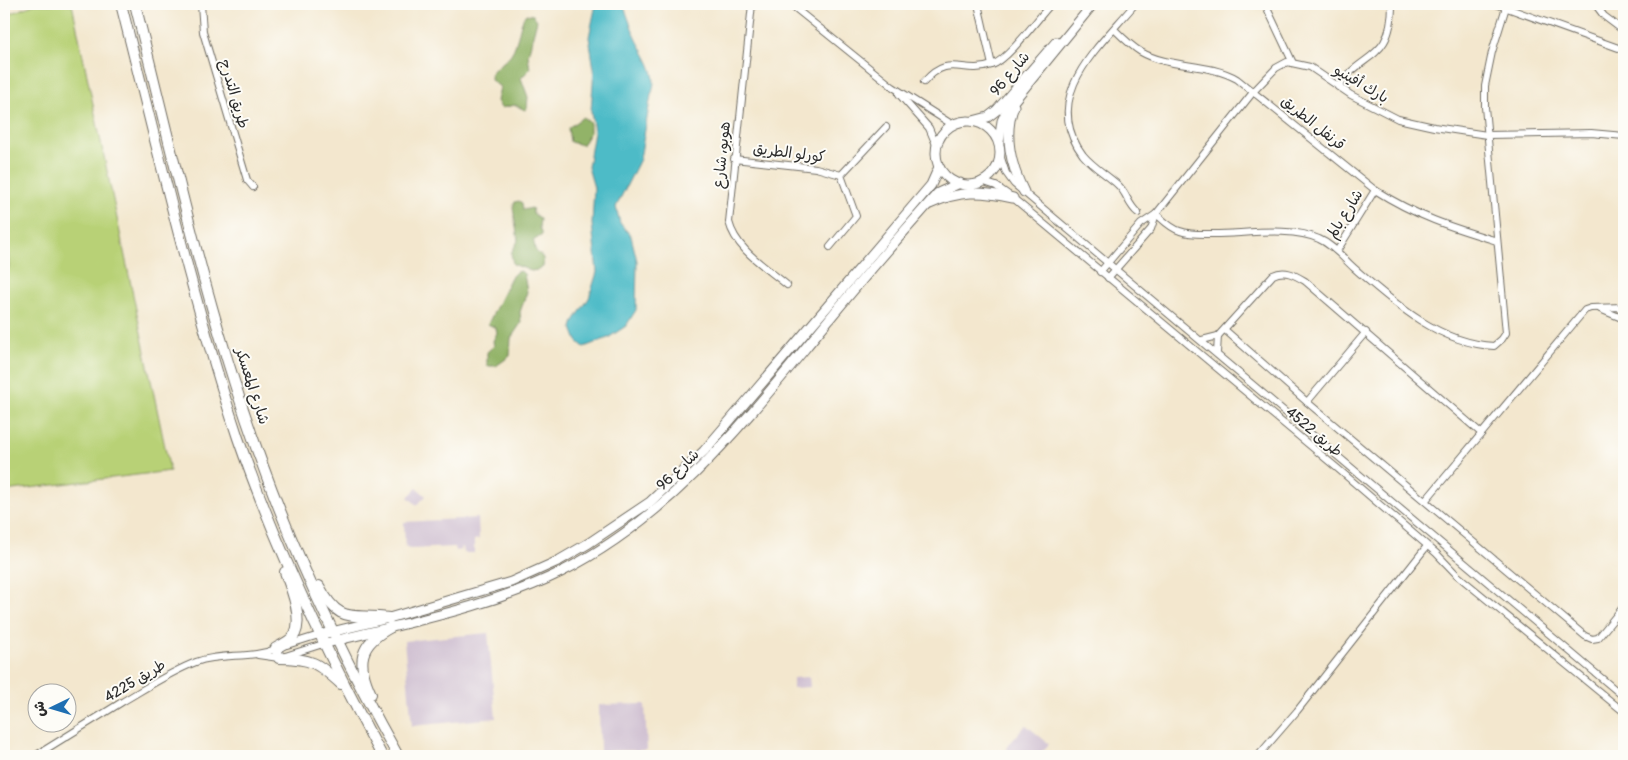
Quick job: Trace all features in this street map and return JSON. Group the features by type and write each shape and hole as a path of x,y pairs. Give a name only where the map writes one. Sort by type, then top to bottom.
{"main road":[{"name":"شارع المعسكر","path":"121,4 189,276 239,440 321,639 382,756"},
{"name":"شارع المعسكر","path":"134,4 228,362 256,443 300,556 335,636 398,756"},
{"path":"278,538 278,554 295,603 297,628 294,635 278,653 316,663 347,690"},
{"path":"300,556 311,568 324,596 340,612 355,618 376,616 390,623 372,638 366,646 362,659 364,677 378,708 382,728"}],"street":[{"name":"طريق التدرج","path":"200,4 206,41 247,180 253,187"},
{"name":"هوبو، شارع","path":"752,4 729,213 731,229 742,246 787,284"},
{"path":"790,4 893,87 953,125"},
{"path":"978,4 992,65"},
{"path":"924,82 932,72 949,65 970,68 992,65 1002,60 1051,4"},
{"name":"شارع 96","path":"999,142 1002,121 1018,96 1092,4"},
{"path":"1136,4 1076,77 1070,93 1068,118 1075,142 1084,156 1119,186 1130,205 1138,213"},
{"path":"1100,272 1141,224 1156,214 1254,91 1276,68 1284,62 1292,61 1265,4"},
{"path":"1338,87 1349,73 1376,54 1383,44 1391,20 1392,4"},
{"path":"1496,4 1624,50"},
{"path":"1595,4 1604,16 1624,31"},
{"path":"1156,214 1171,227 1186,233 1301,234 1320,239 1337,251 1405,310 1452,338 1467,343 1494,346 1506,333 1487,135 1485,86 1492,52 1506,7"},
{"name":"قرنفل الطريق","path":"1114,29 1140,51 1171,63 1218,70 1237,79 1375,190 1422,217 1497,241"},
{"name":"شارع 96","path":"973,121 988,117 997,110 1053,44 1063,38"},
{"name":"بارك أفينيو","path":"1292,61 1310,67 1338,87 1398,119 1455,132 1487,135 1590,133 1624,136"},
{"path":"893,87 929,128 937,146 939,167 952,180 960,183 980,182 990,176 1001,158 999,142 991,130 973,121 953,125 944,132 937,146"},
{"path":"1018,96 1009,125 1009,137 1012,164 1024,192"},
{"name":"كورلو الطريق","path":"841,175 886,127"},
{"name":"طريق 4522","path":"1001,158 1006,173 1024,192 1218,353 1624,697"},
{"name":"كورلو الطريق","path":"734,159 816,168 841,175"},
{"name":"شارع 96","path":"390,623 489,590 558,561 589,543 650,502 710,443 930,185 939,167"},
{"name":"كورلو الطريق","path":"830,247 856,216 841,175"},
{"name":"طريق 4522","path":"980,182 996,186 1013,198 1427,546 1457,574 1624,712"},
{"name":"شارع 96","path":"321,639 498,598 560,572 593,554 658,508 687,483 726,443 938,193 960,183"},
{"name":"شارع بالم","path":"1337,251 1375,190"},
{"path":"926,206 953,195 966,193 982,192 1013,198"},
{"path":"1108,278 1149,231 1154,223 1156,214"},
{"path":"1141,224 1149,231"},
{"path":"1202,340 1218,336 1225,330 1266,281 1279,272 1292,274 1306,281 1481,433"},
{"path":"1426,500 1585,310 1597,307 1624,307"},
{"path":"1597,307 1624,319"},
{"path":"1225,330 1307,402 1426,500 1585,636 1592,639 1598,638 1624,606"},
{"name":"طريق 4522","path":"1307,402 1366,332"},
{"path":"1218,336 1218,353"},
{"path":"1258,756 1297,710 1427,546"},
{"name":"طريق 4225","path":"35,756 178,669 218,656 278,653 321,639"}],"shaded area":[{"path":"417,488 426,496 417,505 408,497"},
{"path":"478,518 479,539 474,540 474,553 464,553 463,547 461,550 455,551 454,547 409,549 405,545 404,522"},
{"path":"488,633 496,718 412,726 404,641"},
{"path":"809,677 810,687 793,688 793,678"},
{"path":"645,704 647,750 600,751 599,705"},
{"path":"1026,725 1049,744 1038,756 1015,756 1006,748"}],"green space":[{"path":"35,4 72,4 170,471 4,491 4,269 9,268 4,148 4,16"},
{"path":"526,14 533,15 537,20 528,55 530,69 521,78 528,97 527,108 525,110 515,105 501,108 497,101 500,87 491,80 491,73 507,59 514,49"},
{"path":"583,117 590,123 590,132 582,145 570,142 568,128"},
{"path":"519,201 522,203 523,210 532,208 533,213 540,219 539,228 542,235 533,241 535,249 543,259 543,267 538,270 531,271 513,264 511,253 518,241 513,207 515,202"},
{"path":"521,271 524,274 527,292 520,312 521,323 511,338 510,356 496,366 487,366 487,352 494,346 493,341 497,333 496,328 488,324 511,277 516,272"}],"water":[{"path":"596,4 623,4 654,79 640,159 616,207 620,223 631,236 637,261 636,310 626,326 608,338 584,347 577,341 572,328 574,321 589,298 597,272 592,224 594,188 588,167 594,132 591,111 594,69 589,37"}]}
